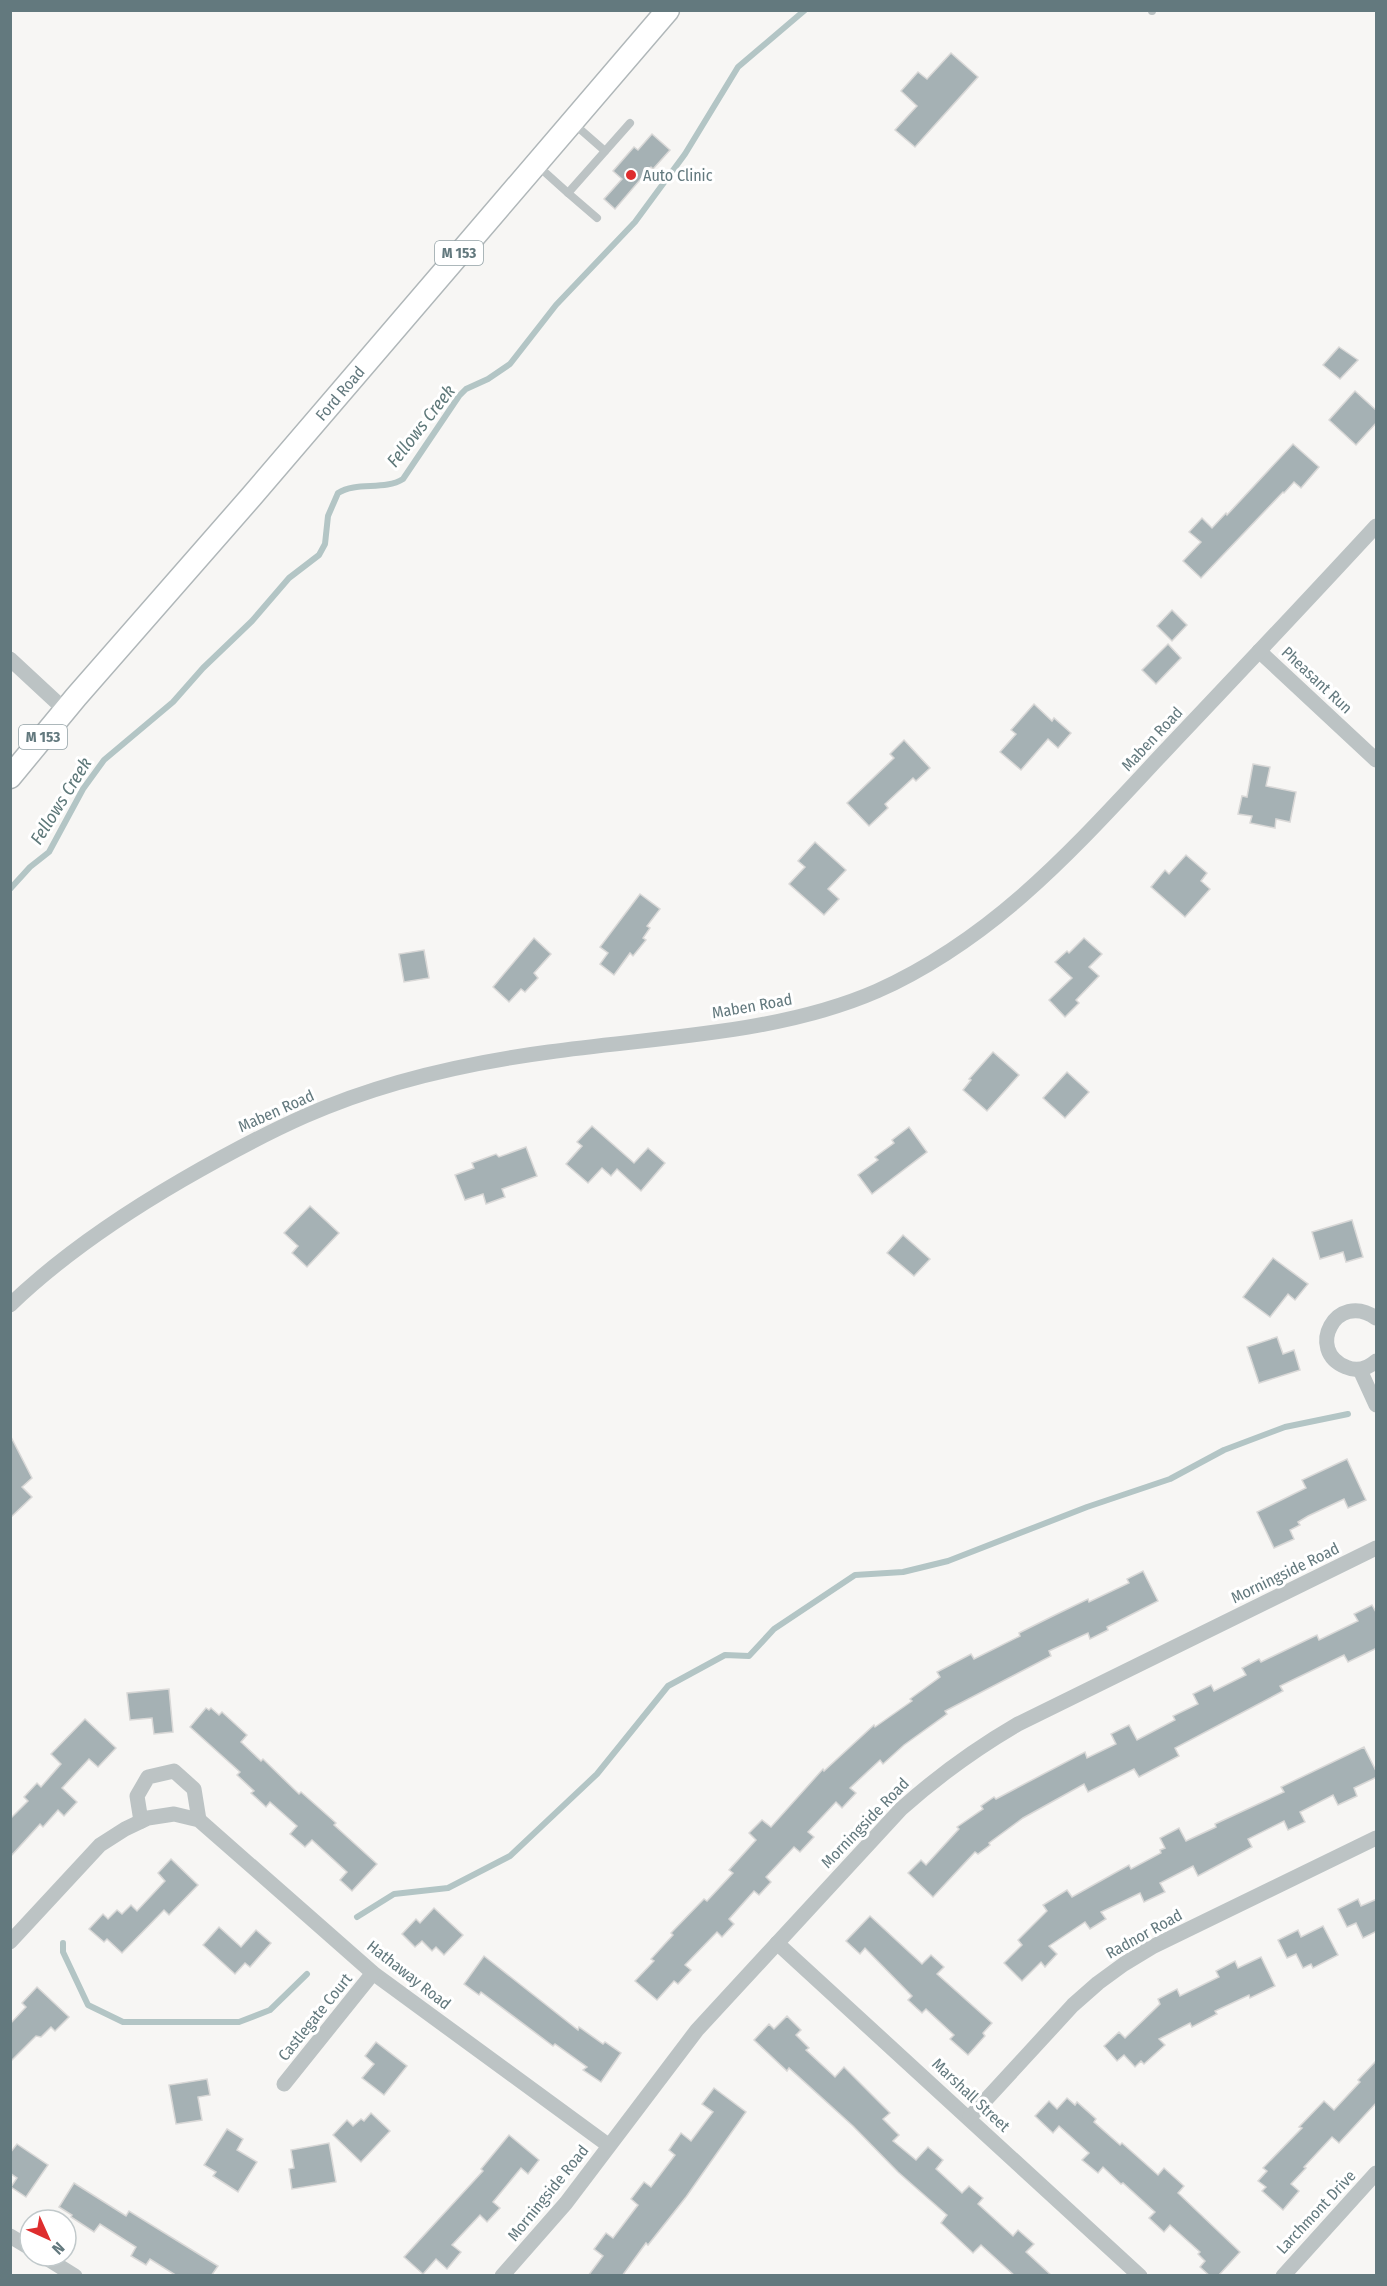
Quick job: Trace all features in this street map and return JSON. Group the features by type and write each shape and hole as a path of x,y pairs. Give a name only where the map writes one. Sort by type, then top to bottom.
{"main road":[{"name":"Ford Road","path":"10,777 65,710 251,497 668,10"}],"street":[{"name":"Maben Road","path":"10,1305 81,1244 150,1199 245,1144 308,1114 362,1094 443,1071 504,1058 783,1020 844,1004 902,979 939,959 973,936 1041,881 1377,526"},
{"name":"Pheasant Run","path":"1259,651 1377,760"},
{"path":"10,659 65,710"},
{"path":"1377,1317 1367,1312 1352,1310 1342,1313 1334,1320 1327,1340 1328,1349 1340,1365 1360,1370 1377,1362"},
{"path":"1360,1370 1377,1405"},
{"name":"Morningside Road","path":"502,2276 546,2228 678,2052 901,1809 932,1781 974,1750 1018,1724 1377,1548"},
{"path":"10,1942 100,1845 148,1818 174,1814 199,1820 194,1789 174,1771 148,1778 137,1796 141,1821"},
{"name":"Hathaway Road","path":"199,1820 373,1973 608,2145"},
{"name":"Radnor Road","path":"970,2117 1074,2005 1124,1964 1152,1947 1377,1838"},
{"name":"Marshall Street","path":"777,1943 970,2117 1140,2276"},
{"name":"Castlegate Court","path":"284,2084 373,1973"},
{"name":"Larchmont Drive","path":"1283,2276 1377,2173"},
{"path":"62,2268 75,2276"}],"lane":[{"path":"572,122 605,151"},
{"path":"568,193 630,123"},
{"path":"536,164 597,218"}],"building":[{"path":"951,53 978,77 915,147 895,130 917,106 901,91 918,72 927,79"},
{"name":"Auto Clinic","path":"652,134 670,150 653,169 651,167 615,209 604,199 622,179 613,171 634,147 638,150"},
{"path":"1339,347 1358,360 1340,379 1323,365"},
{"path":"1355,391 1377,411 1377,422 1356,445 1329,420"},
{"path":"1293,444 1319,467 1301,488 1294,482 1283,492 1201,578 1183,561 1201,542 1189,532 1202,518 1212,528"},
{"path":"1172,610 1187,625 1172,641 1157,626"},
{"path":"1168,644 1181,658 1156,684 1142,670"},
{"path":"1034,704 1052,721 1054,718 1071,733 1058,748 1048,739 1021,770 1000,752 1016,734 1011,730"},
{"path":"904,740 930,768 916,781 913,778 885,804 888,808 869,826 847,803 894,758 890,754"},
{"path":"1253,764 1270,767 1266,786 1296,792 1290,822 1276,819 1275,828 1250,823 1252,816 1238,814 1242,796 1247,797"},
{"path":"815,842 846,870 828,889 839,899 824,915 789,884 805,867 798,861"},
{"path":"1186,855 1207,873 1201,881 1210,889 1185,917 1151,887 1165,870 1169,874"},
{"path":"640,894 660,909 647,926 650,928 643,938 646,940 633,956 630,953 614,975 600,964 608,953 600,947"},
{"path":"534,938 551,954 534,973 538,978 525,992 521,989 509,1002 493,987"},
{"path":"1084,938 1102,954 1089,967 1099,976 1076,1000 1079,1003 1065,1017 1049,1000 1072,978 1055,962 1067,951 1069,953"},
{"path":"424,950 429,978 404,982 399,954"},
{"path":"993,1052 1019,1075 987,1111 963,1090 971,1080 969,1079"},
{"path":"1067,1072 1089,1092 1065,1118 1043,1098"},
{"path":"592,1126 634,1163 648,1148 665,1163 641,1191 617,1169 611,1176 602,1168 588,1183 566,1164 582,1146 577,1142"},
{"path":"909,1127 927,1152 872,1194 858,1175 878,1160 875,1157 894,1143 892,1140"},
{"path":"526,1147 537,1176 502,1189 505,1197 486,1204 483,1194 465,1200 455,1175 474,1168 472,1163 496,1154 499,1157"},
{"path":"310,1206 339,1233 307,1267 292,1253 298,1246 284,1233"},
{"path":"1352,1220 1363,1257 1346,1262 1343,1252 1320,1259 1312,1232"},
{"path":"903,1235 930,1259 914,1276 887,1253"},
{"path":"1273,1258 1308,1284 1295,1300 1288,1294 1270,1317 1243,1297"},
{"path":"1277,1337 1283,1354 1294,1350 1300,1370 1259,1383 1247,1347"},
{"path":"10,1435 32,1478 22,1487 32,1497 10,1518"},
{"path":"1347,1459 1366,1500 1348,1508 1344,1499 1308,1516 1298,1522 1300,1525 1290,1530 1294,1539 1274,1548 1257,1512 1306,1488 1302,1480"},
{"path":"1143,1571 1158,1601 1107,1627 1108,1630 1090,1639 1088,1633 1049,1651 1051,1656 945,1711 947,1714 904,1745 883,1764 880,1760 850,1788 856,1793 842,1808 836,1802 808,1832 814,1837 800,1852 794,1847 766,1877 771,1882 759,1895 754,1891 729,1919 734,1924 722,1937 717,1932 685,1965 691,1970 678,1984 674,1981 657,2000 635,1981 654,1961 651,1959 673,1935 671,1933 704,1899 707,1901 733,1873 729,1870 756,1840 749,1833 762,1820 771,1827 823,1769 824,1771 874,1725 875,1727 912,1701 910,1699 940,1677 937,1672 971,1654 974,1659 1053,1616 1129,1583 1127,1579"},
{"path":"1372,1605 1377,1614 1377,1648 1348,1662 1344,1655 1280,1686 1283,1691 1175,1748 1179,1756 1139,1777 1134,1769 1088,1792 1084,1784 1023,1818 978,1854 975,1852 933,1897 908,1873 921,1860 926,1865 959,1829 957,1827 983,1809 981,1806 994,1797 996,1799 1085,1752 1087,1758 1116,1744 1111,1734 1129,1725 1137,1740 1175,1720 1173,1716 1198,1704 1193,1694 1211,1685 1214,1691 1246,1675 1242,1668 1259,1659 1261,1662 1317,1635 1319,1640 1358,1621 1354,1614"},
{"path":"169,1689 173,1732 154,1734 152,1718 130,1720 127,1693"},
{"path":"206,1708 209,1710 211,1708 219,1715 222,1712 247,1735 241,1742 261,1761 263,1759 299,1794 301,1792 336,1823 334,1825 377,1864 352,1891 340,1880 347,1872 312,1840 305,1847 290,1834 297,1826 270,1802 266,1807 251,1793 254,1791 237,1775 240,1772 190,1727"},
{"path":"85,1719 116,1748 98,1767 89,1759 62,1788 77,1802 64,1816 58,1810 43,1827 40,1824 10,1857 10,1819 28,1801 24,1797 37,1783 41,1787 61,1764 51,1754"},
{"path":"1364,1747 1377,1777 1354,1788 1357,1796 1338,1805 1333,1795 1300,1812 1305,1822 1288,1830 1284,1821 1248,1839 1252,1847 1198,1876 1193,1866 1160,1883 1165,1892 1144,1902 1140,1893 1101,1912 1106,1919 1090,1929 1085,1922 1049,1946 1057,1954 1045,1967 1041,1962 1022,1981 1004,1963 1022,1945 1018,1940 1047,1911 1043,1905 1067,1890 1072,1897 1129,1865 1131,1869 1161,1853 1160,1850 1165,1848 1160,1838 1179,1828 1186,1841 1216,1827 1215,1824 1284,1792 1281,1787"},
{"path":"171,1859 198,1885 169,1915 164,1910 122,1953 107,1939 104,1942 89,1929 103,1914 108,1919 117,1910 122,1914 131,1905 137,1911 165,1881 158,1873"},
{"path":"1358,1899 1361,1906 1377,1899 1377,1931 1363,1938 1356,1923 1347,1927 1338,1909"},
{"path":"434,1908 463,1935 444,1955 436,1947 432,1951 422,1941 415,1947 402,1934 416,1919 420,1923"},
{"path":"870,1916 922,1964 931,1955 944,1967 937,1974 992,2023 983,2033 985,2036 968,2055 950,2039 954,2035 926,2009 922,2013 908,2000 912,1996 865,1948 860,1954 846,1941"},
{"path":"1323,1926 1338,1955 1313,1968 1311,1964 1303,1968 1296,1954 1287,1958 1278,1940 1298,1930 1301,1937"},
{"path":"219,1927 241,1947 256,1930 271,1943 250,1967 245,1963 235,1974 203,1945"},
{"path":"484,1956 578,2030 579,2027 603,2044 605,2042 621,2053 601,2082 583,2070 587,2067 555,2044 553,2046 481,1992 479,1995 464,1984"},
{"path":"1261,1957 1275,1986 1215,2011 1217,2014 1192,2027 1190,2023 1159,2039 1165,2045 1144,2064 1141,2061 1135,2067 1124,2055 1117,2061 1104,2046 1119,2032 1125,2038 1160,2004 1158,1999 1177,1989 1180,1996 1219,1977 1216,1971 1235,1961 1238,1968"},
{"path":"37,1987 69,2017 55,2031 51,2027 41,2037 36,2036 10,2062 10,2024 26,2007 22,2003"},
{"path":"787,2016 801,2030 796,2035 809,2048 806,2050 835,2077 844,2067 890,2113 883,2119 899,2135 893,2141 916,2160 928,2147 943,2160 936,2169 962,2193 969,2186 983,2198 978,2204 1013,2236 1018,2230 1034,2244 1026,2252 1052,2276 1015,2276 981,2245 973,2253 941,2223 947,2215 898,2172 853,2126 789,2068 787,2071 754,2040 769,2024 774,2029"},
{"path":"376,2042 407,2066 384,2095 362,2078 374,2064 365,2056"},
{"path":"1377,2060 1377,2102 1339,2143 1332,2137 1304,2167 1306,2168 1291,2184 1299,2191 1283,2210 1262,2191 1266,2187 1258,2181 1267,2171 1263,2168 1302,2128 1299,2127 1324,2101 1334,2110"},
{"path":"207,2079 210,2095 198,2097 202,2120 176,2124 169,2085"},
{"path":"714,2088 746,2112 686,2197 648,2245 646,2243 622,2276 588,2276 603,2256 594,2249 606,2233 613,2238 638,2205 631,2199 644,2182 651,2187 675,2155 669,2150 681,2133 691,2141 713,2112 702,2104"},
{"path":"1067,2098 1075,2105 1077,2102 1096,2119 1094,2122 1158,2175 1164,2168 1184,2186 1178,2193 1240,2252 1218,2276 1210,2276 1200,2267 1205,2261 1198,2254 1200,2252 1170,2225 1164,2232 1149,2218 1155,2212 1123,2183 1121,2184 1103,2167 1098,2173 1082,2160 1089,2153 1059,2126 1053,2133 1035,2116 1049,2101 1057,2109"},
{"path":"371,2113 390,2131 361,2162 333,2135 347,2120 353,2126 361,2119 364,2121"},
{"path":"227,2129 243,2139 237,2150 257,2162 238,2192 213,2176 216,2172 204,2165"},
{"path":"509,2135 539,2160 528,2174 521,2168 493,2202 500,2208 487,2222 480,2215 452,2245 461,2252 447,2269 436,2259 423,2274 404,2257 483,2171 481,2169"},
{"path":"329,2143 336,2182 292,2189 289,2169 294,2168 291,2150"},
{"path":"17,2144 48,2165 26,2197 11,2187 17,2178 10,2173 10,2153"},
{"path":"74,2183 126,2216 129,2211 218,2266 211,2276 177,2276 150,2259 146,2265 131,2256 136,2247 100,2224 94,2232 78,2222 78,2208 59,2207"}],"waterway":[{"name":"Fellows Creek","path":"10,889 30,867 49,852 83,789 104,760 173,702 203,668 252,621 289,578 319,555 325,544 328,516 338,493 354,487 388,485 403,479 459,396 466,389 488,379 510,364 556,305 635,222 685,154 738,67 805,10"},
{"path":"357,1917 394,1894 448,1888 510,1856 597,1774 668,1686 725,1655 749,1656 774,1629 855,1575 903,1572 948,1561 1087,1507 1170,1479 1224,1450 1285,1427 1348,1414"},
{"path":"63,1943 63,1952 88,2005 123,2022 239,2022 270,2010 307,1974"}],"place":[{"name":"Auto Clinic","path":"631,175"}]}
